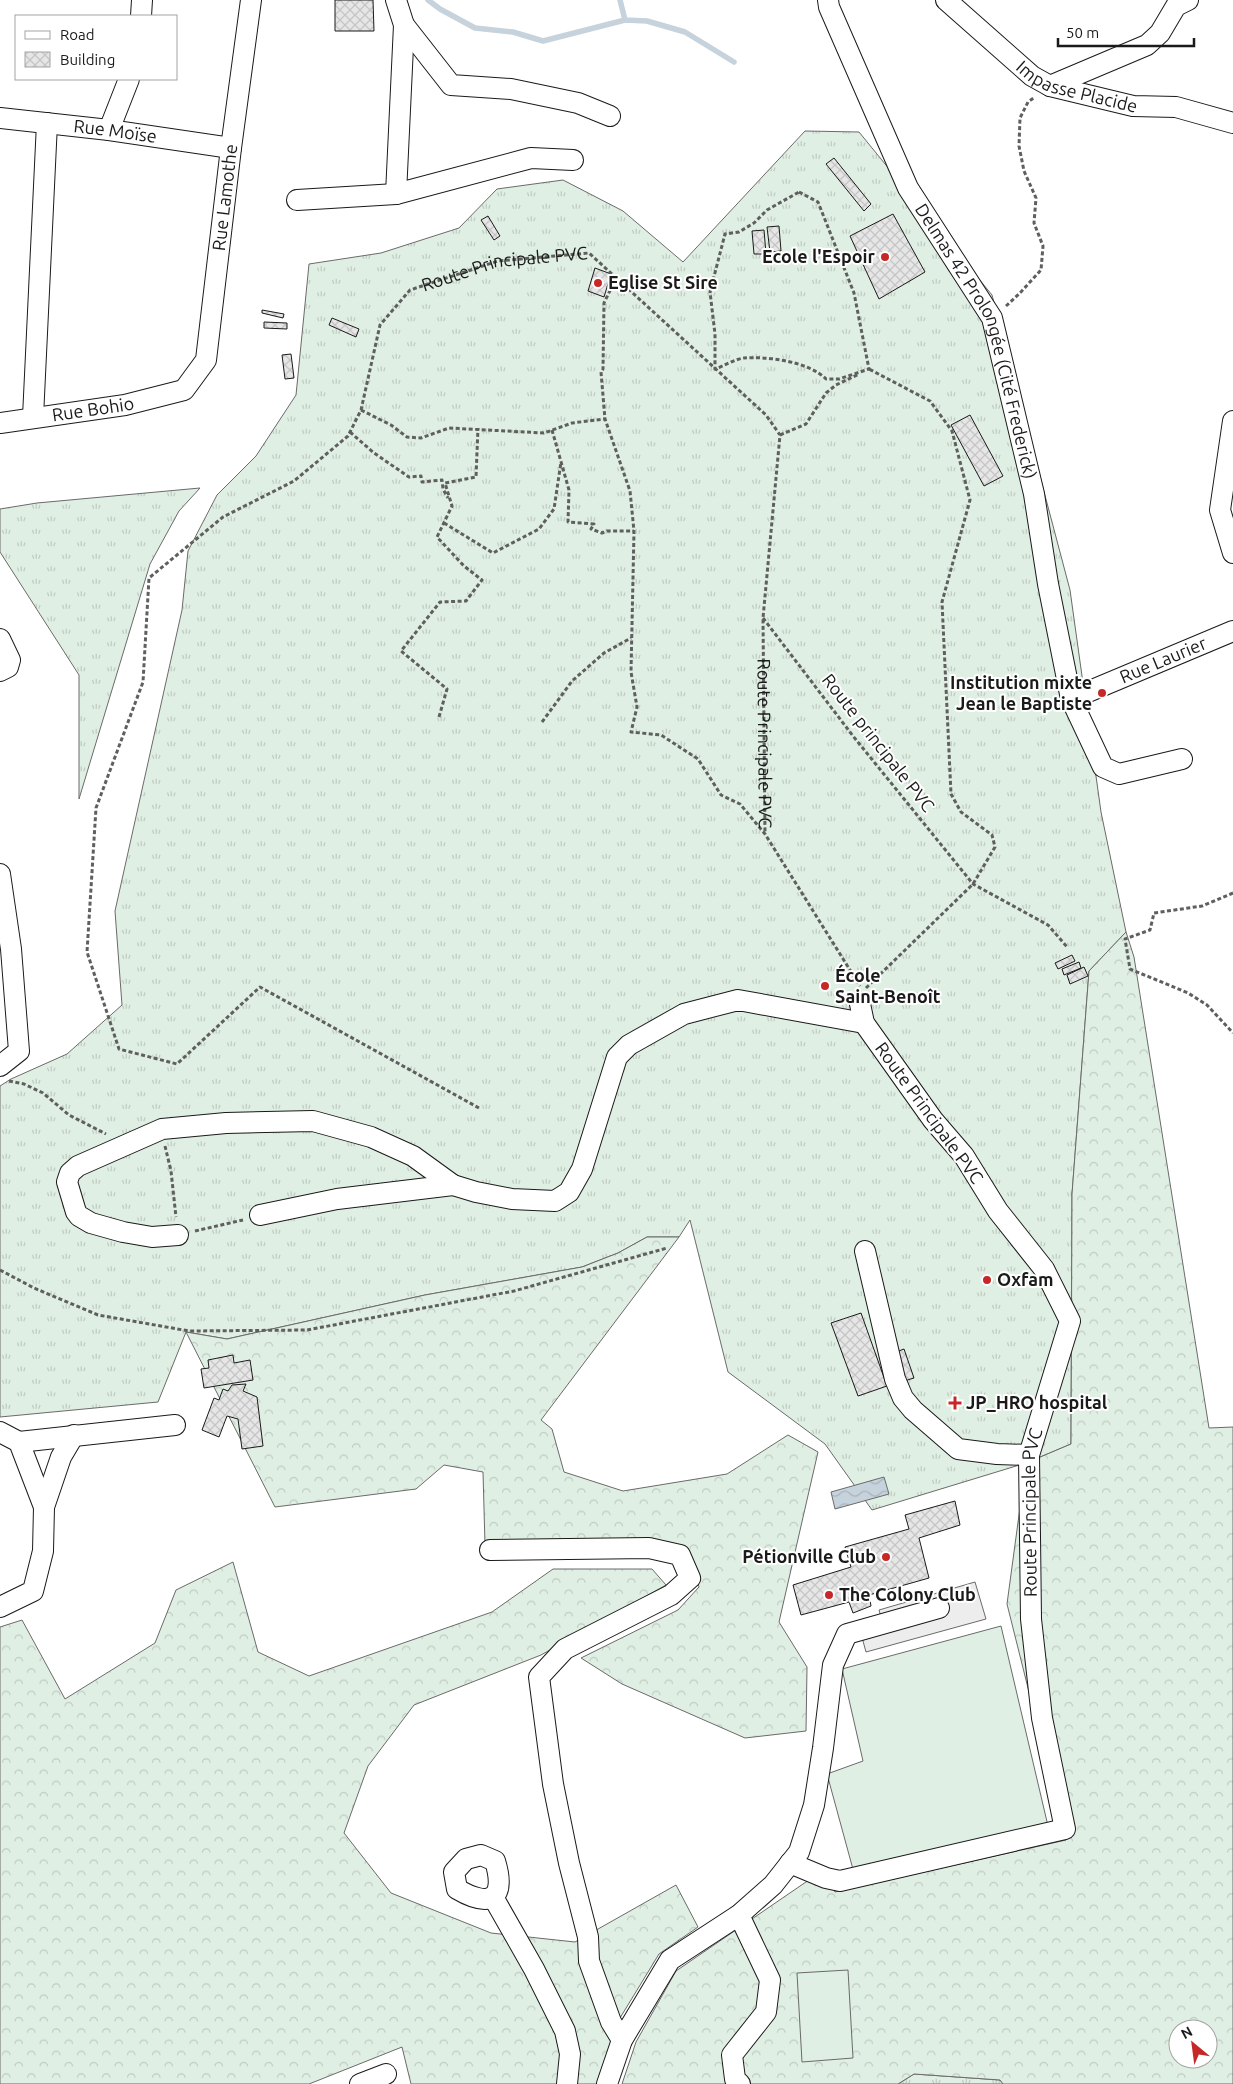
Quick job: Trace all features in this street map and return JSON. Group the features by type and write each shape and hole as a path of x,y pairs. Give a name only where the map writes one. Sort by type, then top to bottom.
{"street":[{"path":"141,15 142,0"},
{"name":"Rue Lamothe","path":"184,390 206,360 251,0"},
{"path":"396,0 404,25 451,85 511,89 578,103 610,116"},
{"name":"Delmas 42 Prolongée (Cité Frederick)","path":"828,0 829,7 908,188 992,318 1034,494 1048,584 1071,699"},
{"name":"Impasse Placide","path":"946,0 1032,76 1050,86 1133,106 1176,107 1233,123"},
{"path":"1050,86 1146,45 1160,33 1176,6 1188,0"},
{"path":"396,194 404,25"},
{"path":"109,130 129,80"},
{"name":"Rue Moïse","path":"0,118 109,130 231,148"},
{"path":"33,417 47,123"},
{"path":"297,200 396,194 531,158 573,160"},
{"name":"Rue Bohio","path":"0,423 125,404 184,390"},
{"path":"1233,421 1220,510 1233,553"},
{"name":"Rue Laurier","path":"1071,699 1233,631"},
{"path":"0,639 10,660 8,667 0,671"},
{"path":"1071,699 1103,767 1119,774 1182,759"},
{"path":"0,874 5,950 19,1051 3,1073"},
{"path":"178,1235 152,1237 123,1232 91,1223 76,1212 68,1182 70,1173 78,1166 162,1128 226,1123 313,1121 371,1136 413,1156 453,1185 476,1192 512,1199 555,1201 569,1192 582,1168 617,1057 629,1045 684,1014 738,1000 862,1006"},
{"name":"Route Principale PVC","path":"790,1863 826,1878 840,1881 1065,1829 1042,1718 1031,1618 1029,1455 1070,1321 1044,1269 998,1211 964,1156 933,1120 862,1006"},
{"path":"260,1216 337,1198 453,1185"},
{"path":"865,1251 895,1379 903,1398 913,1410 958,1449 997,1454 1029,1455"},
{"path":"0,1432 19,1442 175,1425"},
{"path":"0,1607 33,1591 43,1551 44,1507 61,1457 74,1435"},
{"path":"19,1442 44,1507"},
{"path":"490,1550 649,1548 680,1554 690,1578 672,1595 566,1649 539,1676 553,1784 569,1863 588,1937 589,1961 612,2022 622,2040"},
{"path":"607,2084 622,2040 670,1960 739,1915 773,1885 799,1852 814,1805 833,1665 847,1634 939,1608"},
{"path":"493,1898 534,1969 565,2031 570,2054 567,2084"},
{"path":"739,1915 770,1980 766,2012 732,2055 735,2079 740,2084"},
{"path":"360,2084 386,2074"}],"path":[{"path":"992,318 1019,294 1041,270 1044,246 1034,223 1036,198 1024,171 1019,146 1020,118 1028,102 1050,86"},
{"path":"799,192 818,202 854,293 869,368 839,379 826,379 820,372 786,360 744,358 715,369 710,292 725,234 739,232 754,223 767,210 799,192"},
{"name":"Route Principale PVC","path":"479,1108 260,987 177,1064 119,1049 87,952 96,808 143,682 149,578 223,518 294,481 350,432 361,410 380,325 410,290 498,261 590,253 766,415 780,435 778,476 763,618 765,834 862,1006 972,884 995,847 992,835 962,812 951,794 942,602 970,500 952,431 930,402 869,368"},
{"path":"616,278 604,304 603,369 601,372 606,419 630,491 634,531 631,672 638,707 631,732 661,735 698,759 722,795 740,804 765,834"},
{"path":"780,435 806,424 826,393 836,385 869,368"},
{"path":"361,410 391,425 407,437 421,438 449,428 478,428 544,433 572,423 606,419"},
{"path":"439,717 446,690 401,651 440,602 466,601 482,580 464,566 437,537 452,506 445,483 476,477 478,428"},
{"path":"552,430 568,490 568,522 594,524 592,529 602,533 607,531 634,531"},
{"path":"350,432 374,453 409,476 421,476 422,482 442,480 443,489 451,503"},
{"path":"444,523 493,553 539,529 554,509 561,462"},
{"name":"Route principale PVC","path":"763,618 853,736 972,884"},
{"path":"542,722 572,681 604,653 631,638"},
{"path":"972,884 1048,926 1068,948"},
{"path":"1233,893 1202,906 1154,914 1150,930 1125,939 1130,969 1188,993 1207,1005 1233,1033"},
{"path":"3,1073 43,1093 69,1115 126,1144"},
{"path":"171,1171 178,1235 260,1216"},
{"path":"0,1270 34,1288 98,1315 189,1331 307,1330 514,1291 667,1248"}],"green space":[{"path":"805,131 859,132 992,295 1070,590 1101,812 1126,932 1089,971 1072,1194 1071,1444 1026,1463 872,1510 825,1444 728,1372 690,1220 679,1237 647,1237 618,1253 582,1267 425,1295 227,1339 186,1332 158,1402 0,1417 0,1086 11,1079 67,1054 122,1005 115,911 182,610 188,551 217,495 256,456 296,395 309,264 381,253 459,228 497,189 563,180 623,211 683,262"},
{"path":"200,488 179,511 150,564 79,799 79,675 0,552 0,509 37,503"},
{"path":"1126,932 1134,957 1209,1428 1233,1427 1233,2084 1003,2084 1000,2080 914,2074 898,2084 622,2084 636,2042 676,1971 822,1871 835,1892 1066,1840 1007,1604 1026,1463 1071,1444 1072,1194 1089,971"},
{"path":"647,1237 679,1237 541,1420 552,1429 564,1472 623,1491 727,1474 788,1435 818,1452 779,1622 807,1667 806,1731 745,1738 622,1684 581,1658 678,1610 699,1587 691,1557 485,1545 483,1472 444,1465 416,1489 275,1507 186,1332 227,1339 425,1295 582,1267 618,1253"},
{"path":"233,1562 258,1652 309,1676 492,1612 553,1569 652,1569 666,1585 541,1655 414,1705 368,1766 344,1833 391,1893 491,1933 575,1942 676,1885 698,1927 659,1954 620,2018 597,2084 411,2084 402,2047 309,2084 0,2084 0,1627 22,1620 65,1699 155,1643 176,1590"},
{"path":"1001,1626 1048,1826 854,1873 827,1774 863,1761 842,1669"},
{"path":"848,1970 853,2058 802,2062 797,1973"},
{"path":"914,2074 1000,2080 1003,2084 898,2084"}],"shaded area":[{"path":"975,1582 986,1619 866,1652 860,1630 883,1624 879,1610"}],"water":[{"path":"884,1477 889,1494 835,1509 831,1492"}],"building":[{"path":"335,0 373,0 374,31 335,31"},
{"path":"834,158 871,204 864,211 826,164"},
{"path":"893,214 925,272 879,299 850,236"},
{"path":"488,216 500,236 494,240 481,220"},
{"path":"779,226 781,251 770,252 767,227"},
{"path":"764,230 766,254 754,254 752,231"},
{"path":"595,268 611,274 604,297 588,291"},
{"path":"262,310 284,314 283,318 262,313"},
{"path":"332,318 359,329 356,337 329,325"},
{"path":"264,322 287,323 287,329 264,328"},
{"path":"291,354 294,378 285,379 282,355"},
{"path":"970,415 1003,476 984,486 951,425"},
{"path":"1072,955 1075,961 1058,969 1055,963"},
{"path":"1079,962 1081,968 1064,975 1062,969"},
{"path":"1084,967 1088,976 1070,984 1067,975"},
{"path":"861,1313 887,1386 858,1396 831,1323"},
{"path":"904,1349 914,1378 901,1382 891,1354"},
{"path":"233,1355 234,1363 250,1360 253,1380 204,1388 201,1369 209,1368 208,1360"},
{"path":"246,1384 243,1391 257,1397 263,1446 242,1449 238,1419 227,1416 219,1437 202,1430 214,1398 219,1400 223,1389 228,1391 232,1385"},
{"name":"Pétionville Club","path":"955,1501 960,1525 919,1538 929,1578 869,1595 871,1606 853,1613 849,1602 801,1615 793,1585 851,1567 845,1547 909,1529 905,1515"}],"waterway":[{"path":"428,0 440,9 475,28 513,32 543,41 625,20 647,21 685,32 734,62"},
{"path":"620,0 625,20"}],"place":[{"name":"Ecole l'Espoir","path":"885,257"},
{"name":"Eglise St Sire","path":"598,283"},
{"name":"Institution mixte Jean le Baptiste","path":"1102,693"},
{"name":"École Saint-Benoît","path":"825,986"},
{"name":"Oxfam","path":"987,1280"},
{"name":"JP_HRO hospital","path":"955,1403"},
{"name":"Pétionville Club","path":"886,1557"},
{"name":"The Colony Club","path":"829,1595"}]}
